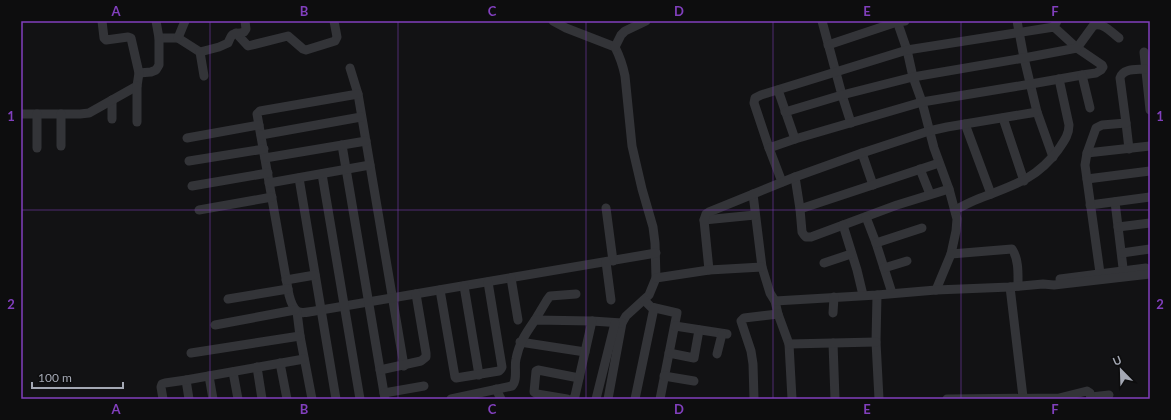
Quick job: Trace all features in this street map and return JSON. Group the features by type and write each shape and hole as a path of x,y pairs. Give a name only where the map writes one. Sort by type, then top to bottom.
{"street":[{"path":"102,21 104,38 106,40 130,37 139,73 137,86 137,122"},
{"path":"139,73 151,72 156,70 159,65 159,38 156,21"},
{"path":"178,38 185,21"},
{"path":"159,38 178,38 200,52 226,44 229,42 231,35 245,31 245,21"},
{"path":"236,33 249,46 288,36 306,50 335,41 337,37 334,21"},
{"path":"553,21 566,28 615,47 621,59 628,96 632,146 653,227 656,253 656,278 651,291 644,300 619,323 596,399"},
{"path":"615,47 621,35 631,24 646,21"},
{"path":"822,21 851,123"},
{"path":"1017,21 1037,112 1053,158"},
{"path":"828,44 900,22 913,77 922,102 934,148 949,188 957,219 956,232 951,254 936,290"},
{"path":"769,148 922,102 1082,74 1096,73 1101,70 1102,64 1076,48 1056,24 1019,32 907,50 761,95 755,98 754,103 769,148 782,182"},
{"path":"785,112 842,95 913,77 1076,48 1096,24 1105,27 1119,38"},
{"path":"200,52 204,76"},
{"path":"1144,52 1150,105"},
{"path":"350,68 358,94 404,366"},
{"path":"1129,149 1120,74 1128,71 1147,74"},
{"path":"1082,74 1090,108"},
{"path":"955,210 1024,181 1053,158 1067,138 1069,131 1059,79"},
{"path":"21,114 89,113 137,86"},
{"path":"778,90 795,139"},
{"path":"312,399 296,311 291,303 287,284 257,114 260,111 358,94"},
{"path":"112,100 112,119"},
{"path":"709,270 704,220 706,214 709,212 782,182 929,131 1037,112"},
{"path":"37,114 37,148"},
{"path":"61,114 61,146"},
{"path":"261,135 362,118"},
{"path":"1003,118 1024,181"},
{"path":"1100,274 1085,164 1087,153 1096,128 1102,125 1126,123"},
{"path":"965,124 991,194"},
{"path":"187,138 259,125"},
{"path":"265,158 366,141"},
{"path":"342,145 385,396 424,386"},
{"path":"1087,153 1150,146"},
{"path":"189,161 264,149"},
{"path":"862,153 873,185"},
{"path":"800,209 939,163"},
{"path":"269,183 370,165"},
{"path":"920,169 930,194"},
{"path":"1087,179 1150,171"},
{"path":"192,186 268,173"},
{"path":"322,174 360,399"},
{"path":"796,177 802,232 806,237 811,237 949,188"},
{"path":"299,178 336,399"},
{"path":"753,194 762,267 789,344 792,399"},
{"path":"199,210 272,197"},
{"path":"1090,205 1150,197"},
{"path":"1115,202 1124,274"},
{"path":"606,208 611,300"},
{"path":"704,220 755,215"},
{"path":"866,217 892,293"},
{"path":"1118,227 1150,223"},
{"path":"843,225 863,295"},
{"path":"876,243 922,228"},
{"path":"951,254 1012,249 1017,266 1014,287 1023,397"},
{"path":"1122,252 1150,249"},
{"path":"215,325 296,311 321,310 656,253"},
{"path":"824,263 851,254"},
{"path":"884,268 906,261"},
{"path":"656,278 709,270 762,267"},
{"path":"775,301 936,290 1014,287 1043,284 1054,285 1147,271"},
{"path":"1043,284 1054,280 1100,274 1124,274"},
{"path":"228,298 287,284 315,275"},
{"path":"511,278 518,320"},
{"path":"440,290 455,377 479,375 499,371 502,367 488,282"},
{"path":"464,286 479,375"},
{"path":"380,370 404,366 426,358 416,294"},
{"path":"451,399 475,397 496,389 512,386 514,384 516,360 520,342 550,296 576,294"},
{"path":"877,295 876,342 879,399"},
{"path":"833,314 834,297"},
{"path":"644,300 651,307 677,313 660,399"},
{"path":"635,399 654,308"},
{"path":"754,399 751,351 741,321 744,318 778,314"},
{"path":"535,320 619,323"},
{"path":"573,399 575,396 592,321"},
{"path":"608,399 619,323"},
{"path":"675,326 724,334 717,354"},
{"path":"669,353 694,358 699,330"},
{"path":"191,353 300,336"},
{"path":"520,342 585,352"},
{"path":"789,344 876,342"},
{"path":"833,343 835,399"},
{"path":"164,399 161,386 164,382 186,380 304,359"},
{"path":"280,363 287,399"},
{"path":"257,367 262,399"},
{"path":"566,399 537,394 534,392 536,371 538,370 579,378"},
{"path":"233,372 238,399"},
{"path":"209,376 213,399"},
{"path":"664,376 694,381"},
{"path":"186,380 189,399"},
{"path":"496,389 501,399"},
{"path":"947,399 1023,397 1059,398 1086,391 1089,391 1091,398 1109,396"}]}
